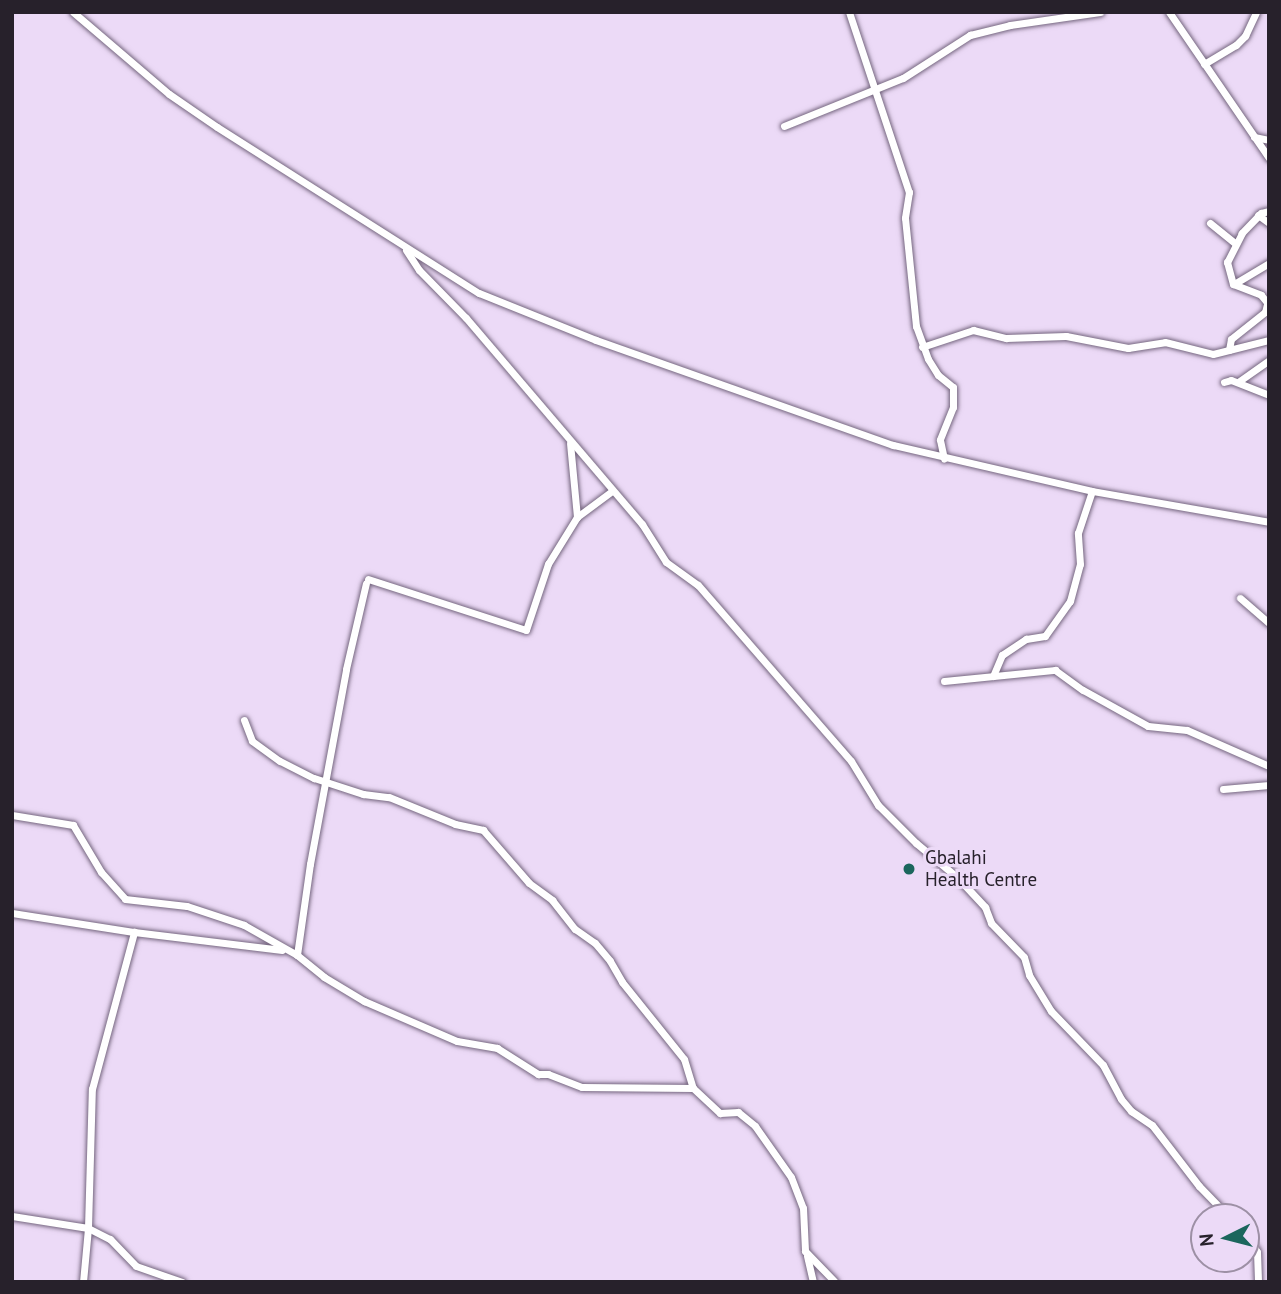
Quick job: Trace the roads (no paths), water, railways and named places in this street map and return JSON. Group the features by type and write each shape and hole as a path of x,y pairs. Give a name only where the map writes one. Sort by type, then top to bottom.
{"street":[{"path":"73,12 169,94 207,121 480,293 596,340 872,438 944,459 1093,491 1269,522"},
{"path":"849,12 909,192 905,218 913,303 922,347 938,375 953,387 953,407 940,440 944,459"},
{"path":"784,126 877,91 970,35 1010,25 1100,12"},
{"path":"1168,12 1269,158"},
{"path":"1204,64 1236,45 1245,36 1256,12"},
{"path":"1254,137 1269,140"},
{"path":"1233,284 1227,262 1242,233 1258,215 1269,211"},
{"path":"1258,215 1269,223"},
{"path":"1210,223 1237,244"},
{"path":"403,246 419,270 510,369 654,540 666,562 698,585 851,761 878,804 916,843 958,878 985,908 991,923 1024,957 1030,975 1051,1011 1096,1056 1131,1111 1152,1125 1215,1203"},
{"path":"1233,284 1269,263"},
{"path":"1229,350 1231,338 1265,312 1268,304 1261,295 1233,284"},
{"path":"922,347 974,330 1006,338 1066,336 1128,348 1165,342 1213,354 1269,340"},
{"path":"1238,382 1269,360"},
{"path":"1224,382 1238,382 1269,395"},
{"path":"570,443 577,517"},
{"path":"297,955 346,669 367,581 526,630 548,564 577,517 612,491"},
{"path":"993,676 1002,655 1026,639 1045,636 1070,601 1080,564 1079,533 1093,491"},
{"path":"1240,598 1269,623"},
{"path":"944,681 1055,670 1083,690 1148,726 1187,730 1269,766"},
{"path":"244,720 252,741 280,761 326,782 363,794 389,797 455,824 482,830 529,883 552,900 575,929 595,943 610,961 622,982 684,1059 693,1088 720,1113 738,1112 768,1144 790,1177 803,1208 805,1251 813,1282"},
{"path":"1223,789 1269,785"},
{"path":"12,815 73,825 101,872 125,899 187,906 244,925 297,955 324,977 364,1001 457,1041 497,1048 538,1074 548,1073 582,1087 693,1088"},
{"path":"12,913 134,932 286,950"},
{"path":"83,1282 88,1228 92,1089 134,932"},
{"path":"12,1216 88,1228 110,1239 136,1266 182,1282"},
{"path":"805,1251 835,1282"}],"place":[{"name":"Gbalahi Health Centre","path":"909,869"}]}
